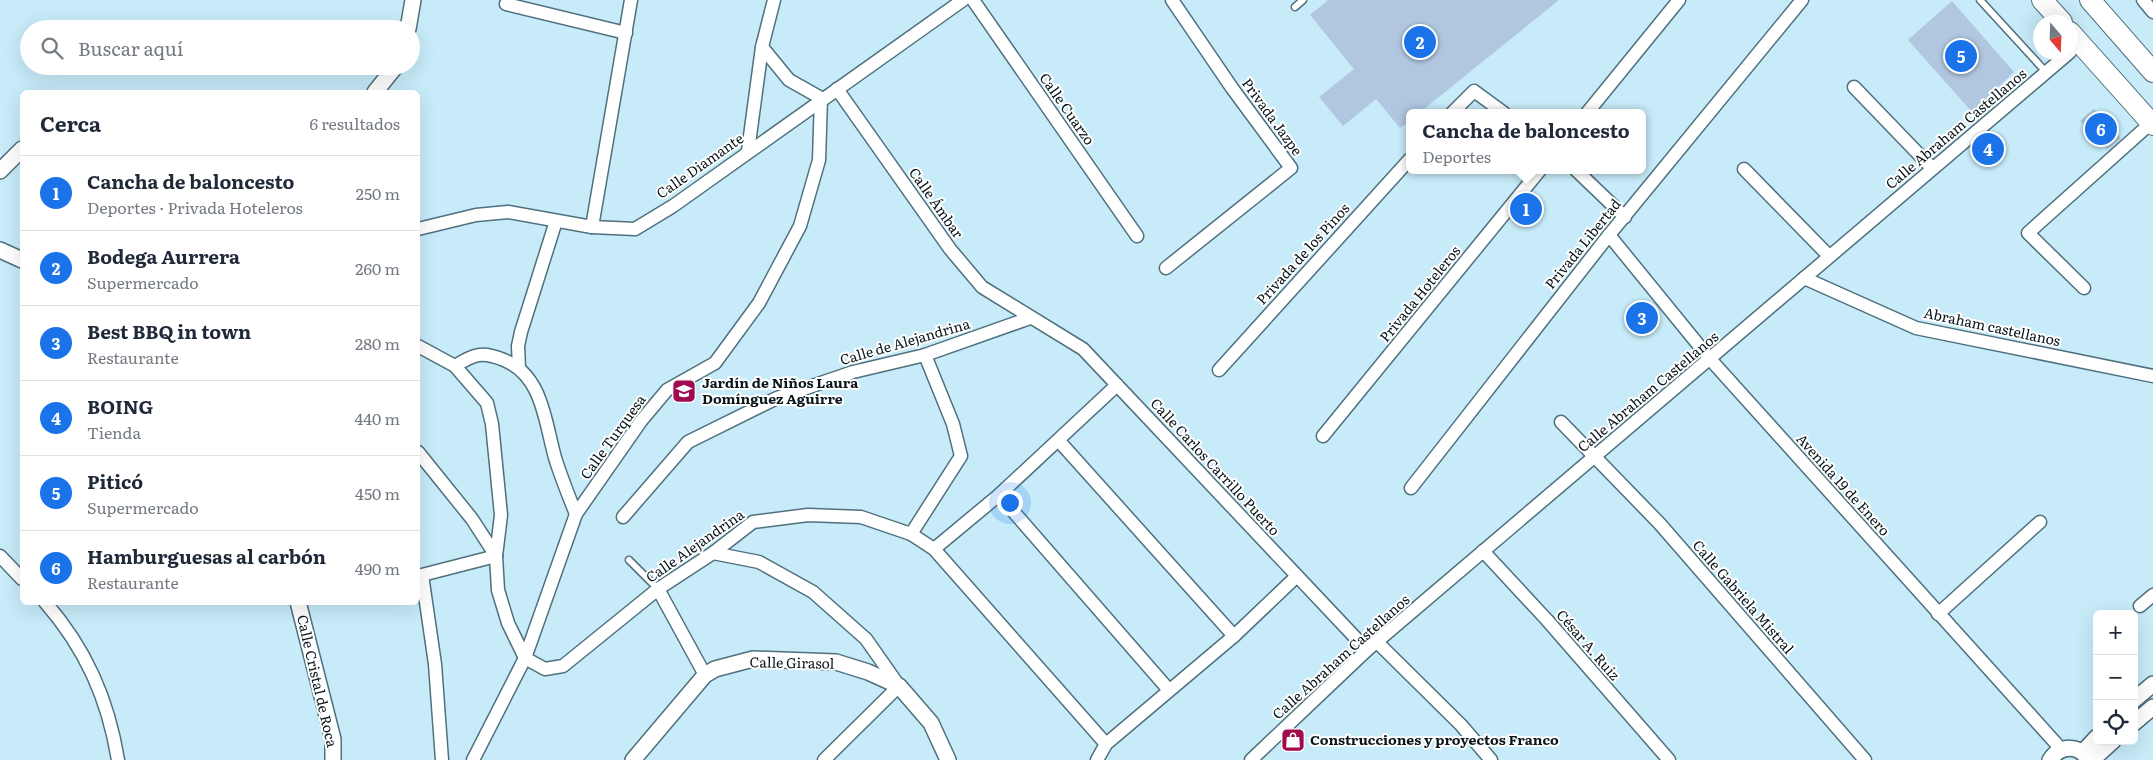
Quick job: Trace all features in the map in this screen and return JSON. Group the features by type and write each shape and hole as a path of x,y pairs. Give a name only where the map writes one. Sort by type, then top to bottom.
{"highway":[{"path":"2042,0 2056,15"},
{"path":"2090,0 2153,72"},
{"path":"2078,50 2152,124"}],"street":[{"path":"410,20 413,0"},
{"path":"592,227 631,0"},
{"path":"748,151 762,47 774,0"},
{"name":"Calle Diamante","path":"420,229 476,215 508,212 592,227 635,229 673,206 821,98 837,89 963,0"},
{"name":"Calle Cuarzo","path":"973,0 1138,236"},
{"name":"Privada Jazpe","path":"1166,268 1291,168 1232,88 1172,0"},
{"path":"1590,109 1679,0"},
{"name":"Privada Libertad","path":"1411,488 1608,235 1802,0"},
{"path":"2143,0 2153,12"},
{"path":"506,4 626,33"},
{"path":"762,47 789,80 821,98"},
{"name":"Calle Abraham Castellanos","path":"1251,760 1372,646 2058,60"},
{"path":"377,90 389,75"},
{"path":"1854,87 1932,168"},
{"name":"Calle Ámbar","path":"837,89 950,249 969,272 982,287 1030,318"},
{"path":"1456,109 1474,91 1499,109"},
{"name":"Calle Turquesa","path":"473,760 525,658 576,514 641,421 667,390 715,363 758,303 800,226 819,160 821,98"},
{"path":"2084,288 2028,233 2152,124"},
{"path":"0,171 20,151"},
{"name":"Privada de los Pinos","path":"1219,370 1406,163"},
{"path":"1744,169 1830,256"},
{"name":"Privada Hoteleros","path":"1323,436 1537,174"},
{"path":"1580,174 1625,216"},
{"path":"519,368 518,346 521,332 556,221"},
{"name":"Avenida 19 de Enero","path":"1608,235 1710,359 2061,749"},
{"path":"0,250 20,259"},
{"name":"Abraham castellanos","path":"1804,278 1916,328 2153,376"},
{"name":"Calle de Alejandrina","path":"623,518 688,442 777,398 853,372 925,355 1030,318"},
{"name":"Calle Carlos Carrillo Puerto","path":"1030,318 1083,349 1297,576 1461,725 1491,760"},
{"path":"420,347 455,366 487,402 492,424 501,515 496,556 498,590 508,623 525,658"},
{"path":"455,366 472,356 489,354 519,368 532,384 548,422 556,459 576,514"},
{"path":"911,534 960,456 953,424 925,355"},
{"path":"934,549 999,495 1117,385"},
{"name":"Calle Gabriela Mistral","path":"1561,422 1660,524 1865,760"},
{"path":"1059,441 1234,636"},
{"path":"420,454 472,519 496,556"},
{"path":"999,495 1168,689"},
{"name":"Calle Alejandrina","path":"525,658 545,669 563,666 658,589 713,553 752,522 808,515 861,517 911,534 934,549 1106,744"},
{"path":"1938,614 2040,522"},
{"name":"César A. Ruiz","path":"1483,551 1547,620 1669,760"},
{"path":"713,553 759,562 813,592 866,639 899,686 931,723 948,760"},
{"path":"0,556 20,577"},
{"path":"442,760 435,664 422,575 496,556"},
{"path":"1097,760 1106,744 1168,689 1234,636 1297,576"},
{"path":"658,589 705,676"},
{"path":"2140,606 2153,595"},
{"path":"48,605 61,620 94,674 112,725 118,760"},
{"name":"Calle Cristal de Roca","path":"299,605 332,740 334,760"},
{"name":"Calle Girasol","path":"632,760 705,676 715,669 753,659 836,662 868,672 899,686"},
{"path":"2138,697 2153,684"},
{"path":"824,760 899,686"},
{"path":"2138,720 2153,707"},
{"path":"2088,757 2093,745"},
{"path":"2088,757 2107,745"},
{"path":"2050,760 2061,749 2075,748 2088,757"}],"lane":[{"path":"1295,7 1303,0"},
{"path":"1980,0 2046,72"},
{"path":"628,560 658,589"}],"building":[{"path":"1328,0 1559,0 1424,109 1406,109 1406,124 1400,128 1376,99 1343,126 1319,97 1354,69 1310,15"},
{"path":"1952,1 2014,72 1972,112 1908,40"},
{"path":"2094,109 2121,138 2107,149 2080,121"}],"place":[{"name":"Bodega Aurrera","path":"1420,42"},
{"name":"Piticó","path":"1961,56"},
{"name":"Hamburguesas al carbón","path":"2101,129"},
{"name":"BOING","path":"1988,149"},
{"name":"Cancha de baloncesto","path":"1526,209"},
{"name":"Best BBQ in town","path":"1642,318"},
{"name":"Jardín de Niños Laura Domínguez Aguirre","path":"684,391"},
{"name":"Construcciones y proyectos Franco","path":"1293,740"}]}
